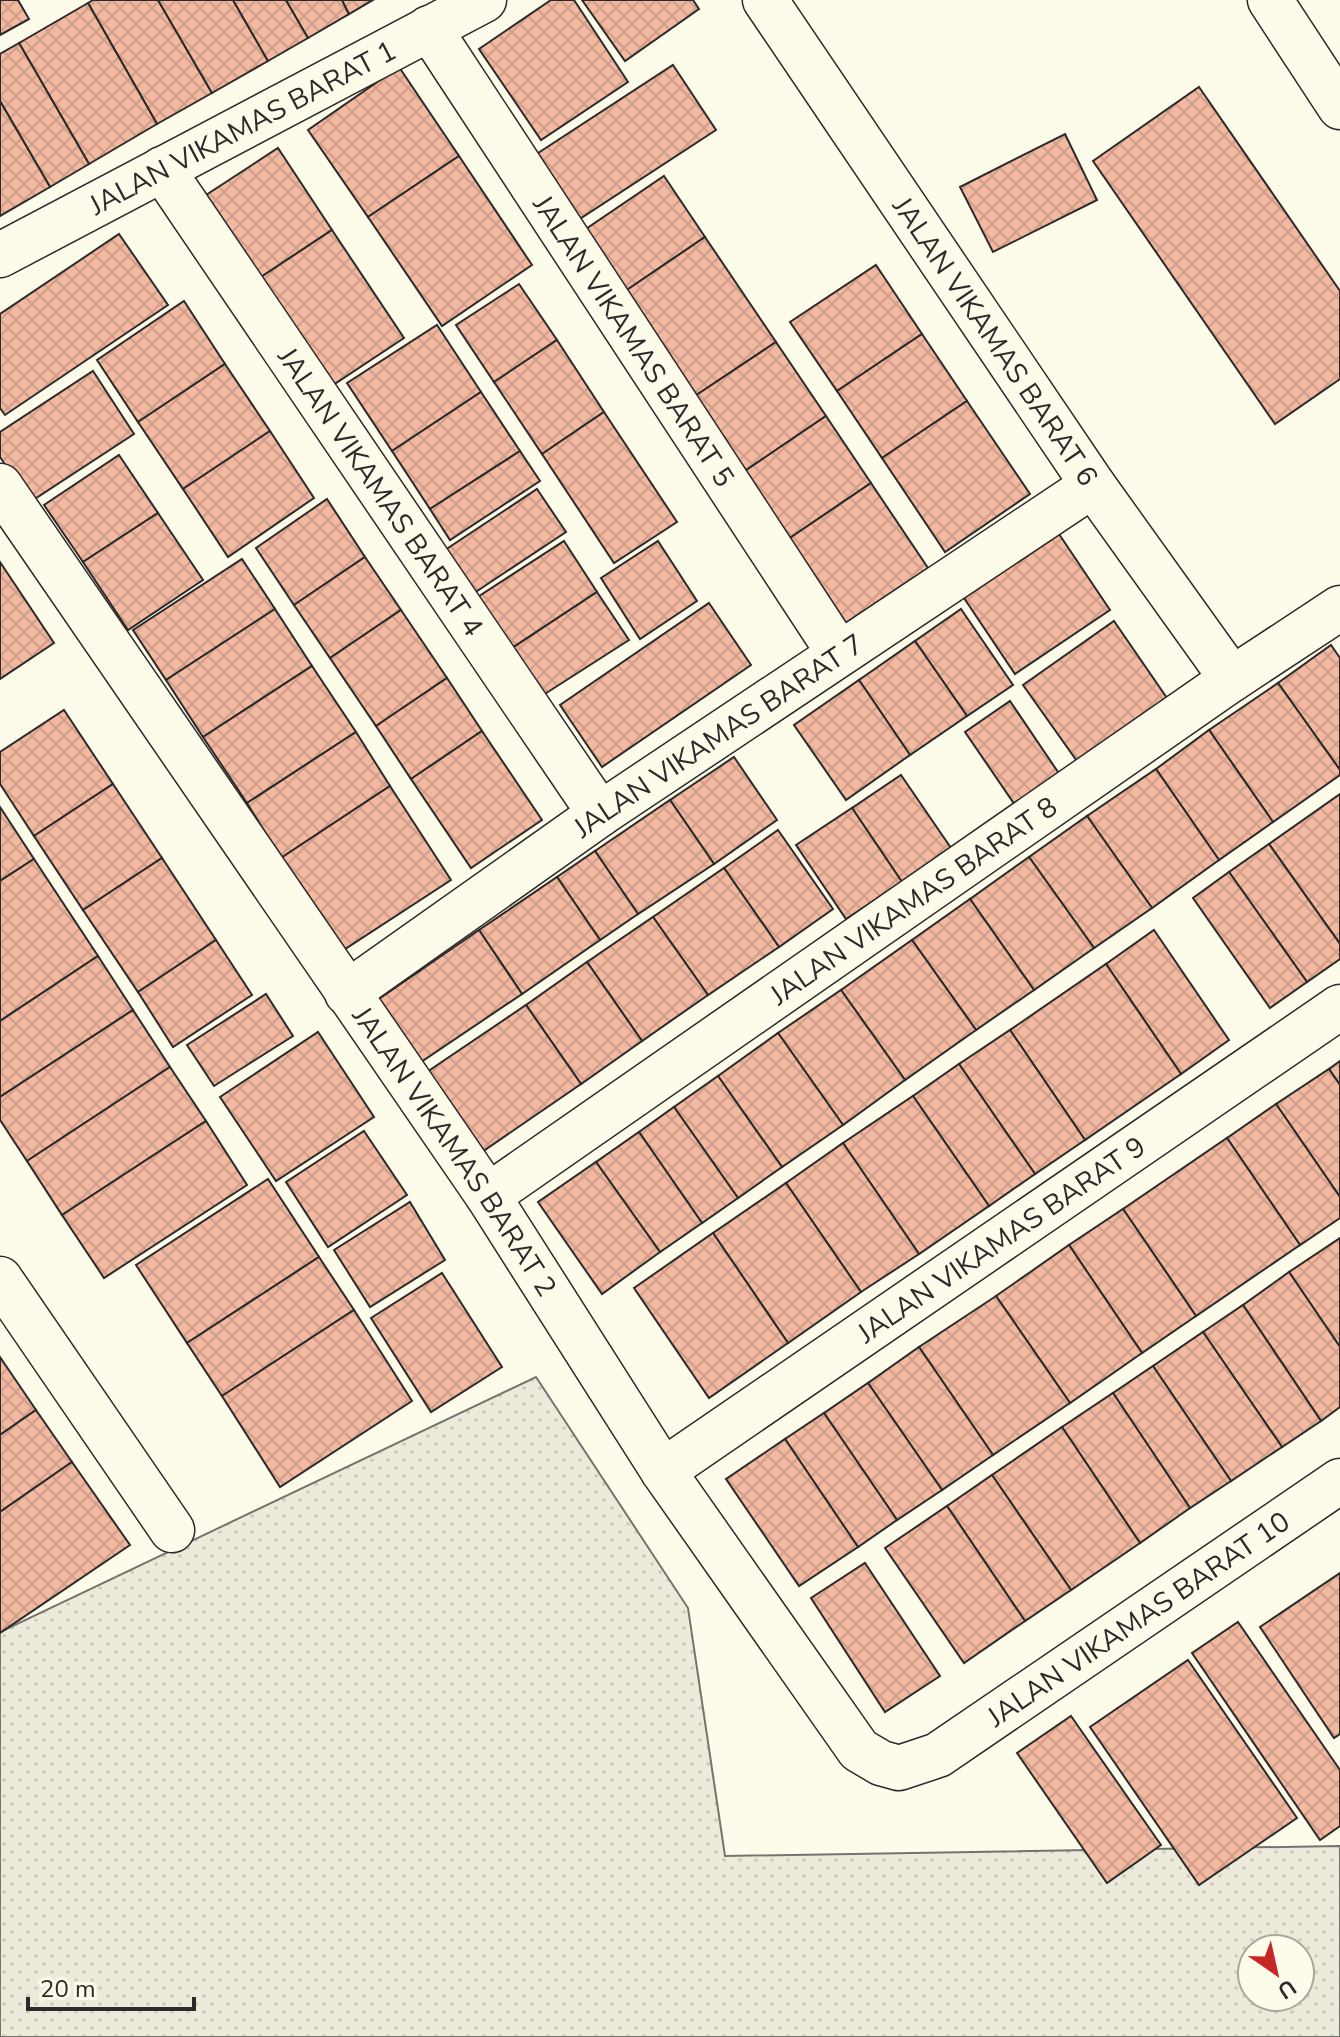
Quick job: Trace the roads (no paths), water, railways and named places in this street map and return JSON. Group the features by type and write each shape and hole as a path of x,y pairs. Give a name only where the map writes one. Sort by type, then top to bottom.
{"street":[{"name":"JALAN VIKAMAS BARAT 1","path":"0,255 484,0"},
{"name":"JALAN VIKAMAS BARAT 6","path":"765,0 1093,485 1232,679"},
{"path":"1270,0 1340,107"},
{"name":"JALAN VIKAMAS BARAT 5","path":"429,28 839,653"},
{"name":"JALAN VIKAMAS BARAT 4","path":"162,169 600,814"},
{"name":"JALAN VIKAMAS BARAT 7","path":"347,993 600,814 1093,485"},
{"name":"JALAN VIKAMAS BARAT 2","path":"0,486 488,1196 663,1471 859,1750 881,1763 899,1768 938,1755"},
{"name":"JALAN VIKAMAS BARAT 8","path":"488,1196 1232,679 1340,608"},
{"name":"JALAN VIKAMAS BARAT 9","path":"663,1471 1340,1007"},
{"path":"0,1279 172,1530"},
{"name":"JALAN VIKAMAS BARAT 10","path":"938,1755 1340,1481"}]}
